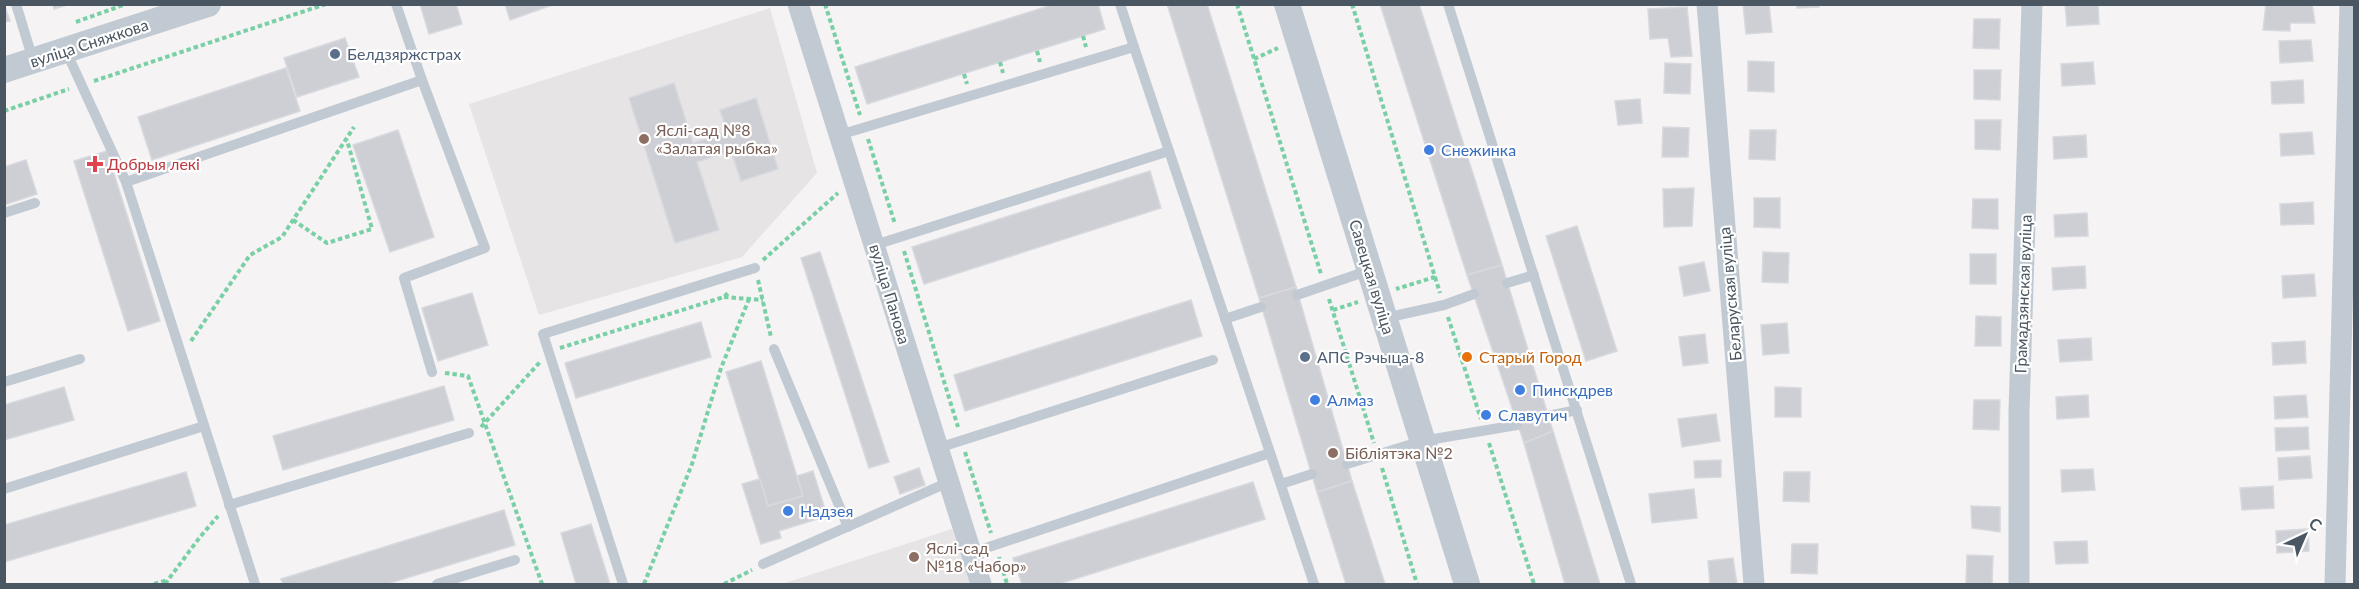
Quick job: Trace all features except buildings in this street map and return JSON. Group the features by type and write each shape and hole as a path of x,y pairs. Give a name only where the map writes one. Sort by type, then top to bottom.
{"street":[{"name":"вуліца Сняжкова","path":"4,70 208,4"},
{"name":"вуліца Панова","path":"798,4 981,585"},
{"name":"Савецкая вуліца","path":"1287,4 1467,585"},
{"name":"Беларуская вуліца","path":"1707,4 1754,585"},
{"name":"Грамадзянская вуліца","path":"2019,585 2019,411 2032,4"},
{"path":"2335,585 2352,54 2350,4"}],"lane":[{"path":"16,4 33,60"},
{"path":"396,4 485,248 404,278 432,372"},
{"path":"1120,4 1314,585"},
{"path":"1448,4 1631,585"},
{"path":"839,135 1134,47"},
{"path":"66,51 126,182 255,585"},
{"path":"126,182 422,80"},
{"path":"874,245 1169,151"},
{"path":"4,213 34,203"},
{"path":"623,585 543,334 755,268"},
{"path":"1298,295 1370,270"},
{"path":"1508,283 1534,275"},
{"path":"1381,307 1444,305 1474,294"},
{"path":"1225,319 1261,307"},
{"path":"774,349 848,527"},
{"path":"4,382 80,358"},
{"path":"938,448 1214,360"},
{"path":"1548,416 1577,410"},
{"path":"1347,464 1422,441 1517,424"},
{"path":"4,489 204,426"},
{"path":"229,505 469,433"},
{"path":"971,553 1270,453"},
{"path":"1281,484 1311,474"},
{"path":"763,564 949,482"},
{"path":"437,585 515,560"}],"path":[{"path":"4,111 326,4"},
{"path":"825,4 1007,585"},
{"path":"1237,4 1418,585"},
{"path":"1353,4 1435,277 1534,585"},
{"path":"1254,58 1278,50 1275,41"},
{"path":"182,355 250,255 282,237 354,127"},
{"path":"293,220 327,243 372,229 346,139"},
{"path":"755,268 774,349"},
{"path":"1333,310 1381,307 1435,277"},
{"path":"724,297 763,300"},
{"path":"644,585 692,464 721,368 749,299"},
{"path":"469,433 484,426 537,364"},
{"path":"432,372 468,376 541,584"},
{"path":"154,585 167,582 200,537 229,505"},
{"path":"724,585 763,564"}],"shaded area":[{"name":"Яслі-сад №8 «Залатая рыбка»","path":"770,8 817,173 742,257 539,315 469,104"},
{"name":"Яслі-сад №18 «Чабор»","path":"952,529 970,584 782,584"}],"place":[{"name":"Белдзяржстрах","path":"335,54"},
{"name":"Яслі-сад №8 «Залатая рыбка»","path":"644,139"},
{"name":"Снежинка","path":"1429,150"},
{"name":"Добрыя лекі","path":"95,164"},
{"name":"АПС Рэчыца-8","path":"1305,357"},
{"name":"Старый Город","path":"1467,357"},
{"name":"Пинскдрев","path":"1520,390"},
{"name":"Алмаз","path":"1315,400"},
{"name":"Славутич","path":"1486,415"},
{"name":"Бібліятэка №2","path":"1333,453"},
{"name":"Надзея","path":"788,511"},
{"name":"Яслі-сад №18 «Чабор»","path":"914,557"}]}
